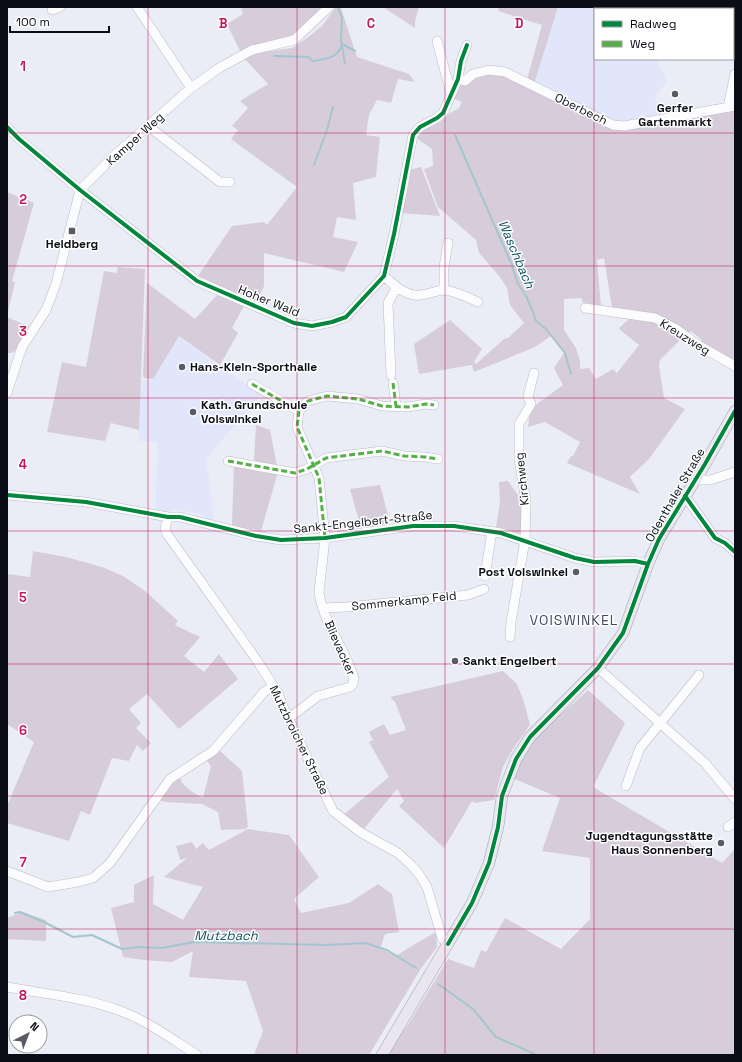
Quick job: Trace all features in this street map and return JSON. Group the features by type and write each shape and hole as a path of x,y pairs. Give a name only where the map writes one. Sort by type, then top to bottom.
{"main road":[{"name":"Odenthaler Straße","path":"382,1055 472,902 488,863 498,827 502,796 516,759 530,737 598,668 623,633 648,564 659,539 696,480 735,411"}],"street":[{"path":"137,7 190,88"},
{"name":"Kamper Weg","path":"80,190 115,155 190,88 219,68 252,50 294,40 329,7"},
{"path":"437,41 451,94"},
{"path":"451,94 458,79 461,61 467,45"},
{"name":"Oberbech","path":"458,79 465,81 473,74 489,70 505,72 613,125 624,126 731,106"},
{"path":"731,106 735,74"},
{"name":"Hoher Wald","path":"7,127 19,139 80,190 197,281 294,323 312,326 332,322 346,317 384,276 394,234 413,135 420,127 443,113 451,94"},
{"path":"148,126 220,182 230,182"},
{"path":"7,393 22,347 46,310 56,284 68,231 80,190"},
{"path":"444,290 444,267 448,243"},
{"path":"384,276 406,293 419,295 444,290 478,302"},
{"path":"396,406 392,379 388,303 398,287"},
{"name":"Kreuzweg","path":"586,308 655,318 676,329 698,346 735,366"},
{"name":"Kirchweg","path":"510,637 511,622 525,540 526,502 519,459 518,432 519,424 531,404 528,397 534,373"},
{"path":"252,384 298,411 308,401 327,396 358,399 382,406 408,407 426,404 434,405"},
{"name":"Blievacker","path":"289,718 318,696 348,688 354,682 352,672 323,608 319,592 325,538 319,478 297,428 298,411"},
{"path":"228,461 295,473 307,469 326,458 382,451 404,456 438,459"},
{"path":"696,480 710,480 735,472"},
{"name":"Sankt-Engelbert-Straße","path":"7,495 86,502 186,519 256,536 281,540 325,538 414,526 454,526 492,531 525,540 575,558 594,562 635,561 648,564"},
{"path":"685,496 715,538 725,543 735,552"},
{"name":"Mutzbroicher Straße","path":"168,517 166,525 167,534 238,633 278,693 333,811 360,832 398,853 419,874 427,887 442,938 448,944"},
{"path":"485,576 492,531"},
{"path":"725,543 735,540"},
{"name":"Sommerkamp Feld","path":"323,608 468,595 484,589"},
{"path":"598,668 705,764 735,799"},
{"path":"626,786 640,748 699,675"},
{"path":"7,870 48,887 93,878 110,863 170,779 213,751 264,692 273,686"},
{"path":"7,987 72,998 118,1010 150,1026 197,1055"}],"shaded area":[{"path":"241,7 328,7 304,34 241,53 227,24 243,14"},
{"path":"336,7 341,8 357,57 409,74 415,82 398,79 391,103 377,100 369,115 366,135 380,137 376,177 353,183 356,220 337,217 333,237 358,242 344,272 264,253 264,286 257,301 211,283 198,276 232,226 264,222 267,225 297,187 231,139 238,130 232,126 248,108 240,101 268,84 244,58 256,53 292,48 322,26"},
{"path":"383,7 419,7 415,21 415,28"},
{"path":"499,7 558,7 534,84 527,80 542,25 498,11"},
{"path":"558,7 593,7 594,60 656,60 667,81 655,97 659,117 623,122 605,118 534,84"},
{"path":"492,72 501,73 617,129 735,108 735,364 699,345 702,340 691,331 687,336 675,327 675,324 647,313 612,308 604,258 597,260 601,306 582,302 582,298 564,299 564,330 576,348 580,361 580,369 589,368 596,379 613,369 617,373 639,345 619,329 632,317 645,316 652,318 673,329 683,337 660,360 659,365 664,398 685,409 649,459 630,477 640,494 567,463 571,456 573,456 580,442 545,422 528,427 530,409 563,385 554,368 564,353 551,336 535,347 474,372 472,365 419,374 414,344 450,320 482,349 474,362 476,364 524,323 510,305 507,288 500,277 479,253 476,240 438,207 424,169 433,166 432,149 415,137 418,130 459,108 462,102 452,98 460,83 468,81 470,78"},
{"path":"421,167 440,216 401,213 409,170"},
{"path":"7,192 34,203 12,281 15,282 7,316"},
{"path":"118,267 145,269 139,430 111,423 105,441 47,432 62,362 86,367 104,271 117,273"},
{"path":"147,283 195,319 219,293 245,304 232,328 238,333 220,365 179,336 153,379 144,378"},
{"path":"7,317 30,327 15,351 11,353 7,353"},
{"name":"Kath. Grundschule Voiswinkel","path":"178,336 222,368 262,394 205,460 208,471 214,521 200,514 174,509 167,512 156,510 157,442 139,441 141,380 153,381 153,378"},
{"path":"256,425 270,430 277,466 256,462 254,459"},
{"path":"234,464 278,472 261,531 251,529 250,531 232,525"},
{"path":"508,481 525,505 522,534 496,527 500,503 499,482"},
{"path":"380,485 390,523 361,528 350,489"},
{"path":"33,551 66,557 102,567 123,576 145,591 178,621 175,625 200,637 184,656 204,672 219,654 238,679 179,729 147,694 129,709 141,723 136,728 151,743 143,751 137,745 129,761 112,758 90,815 81,811 69,841 7,823 7,806 34,742 7,724 7,574 30,577"},
{"path":"503,671 517,684 524,702 530,725 513,749 503,767 494,800 475,803 472,801 444,848 399,806 404,801 397,789 363,830 343,815 389,777 369,742 373,740 369,732 384,724 390,735 406,730 395,702 390,697"},
{"path":"588,690 625,723 593,787 722,863 735,849 735,1055 386,1055 409,1023 448,959 474,968 481,950 486,952 505,918 561,949 590,919 590,858 542,851 560,798 512,778 533,742 539,735"},
{"path":"218,749 242,771 248,827 246,829 221,830 218,812 202,804 165,802 160,800 171,782 180,777 186,787 203,798 211,766 207,761"},
{"path":"248,829 289,835 319,877 294,899 301,913 349,903 378,884 392,894 399,932 385,934 380,949 397,955 436,933 437,947 420,970 369,1055 254,1055 263,1031 246,981 189,977 193,951 172,962 123,957 111,908 134,902 134,885 154,875 153,904 183,920 203,887 164,877 187,858 180,860 176,846 192,842 196,849 203,843 209,850"},
{"path":"22,912 46,920 46,941 7,939 7,918"}],"waterway":[{"name":"Waschbach","path":"338,7 342,18 341,40 345,63"},
{"name":"Waschbach","path":"342,44 355,51"},
{"path":"274,56 308,57 313,61 331,57 338,53 342,44"},
{"path":"314,165 327,130 333,107"},
{"name":"Waschbach","path":"455,135 511,263 518,284 526,296 536,321 546,329 565,353 571,374"},
{"name":"Mutzbach","path":"15,913 20,912 73,937 92,935 122,949 139,947 162,948 194,942 327,945 365,943 387,950 416,968"},
{"name":"Mutzbach","path":"438,984 473,1009 496,1037 537,1055"}],"marked path":[{"path":"393,383 396,406"},
{"path":"252,384 299,411"},
{"path":"325,538 319,478 297,427 299,411 308,401 327,396 358,399 382,406 408,407 426,404 434,405"},
{"path":"228,461 295,473 307,469 326,458 382,451 404,456 438,459"}],"cycle path":[{"path":"7,127 19,139 80,190 197,281 294,323 312,326 332,322 346,317 384,276 394,234 413,135 420,127 443,113 458,79 461,61 467,45"},
{"path":"448,944 472,903 489,863 498,827 502,796 516,759 530,737 598,668 623,633 648,564 659,539 705,464 735,411"},
{"path":"7,495 86,502 168,517 180,517 256,536 281,540 325,538 413,526 454,526 501,533 575,558 594,562 635,561 648,564"},
{"path":"685,496 715,538 725,543 735,552"}],"place":[{"name":"Gerfer Gartenmarkt","path":"675,94"},
{"name":"Heidberg","path":"72,231"},
{"name":"Hans-Klein-Sporthalle","path":"182,367"},
{"name":"Kath. Grundschule Voiswinkel","path":"193,412"},
{"name":"Post Voiswinkel","path":"576,572"},
{"name":"Sankt Engelbert","path":"455,661"},
{"name":"Jugendtagungsstätte Haus Sonnenberg","path":"721,843"}],"district":[{"name":"VOISWINKEL","path":"574,620"}]}
